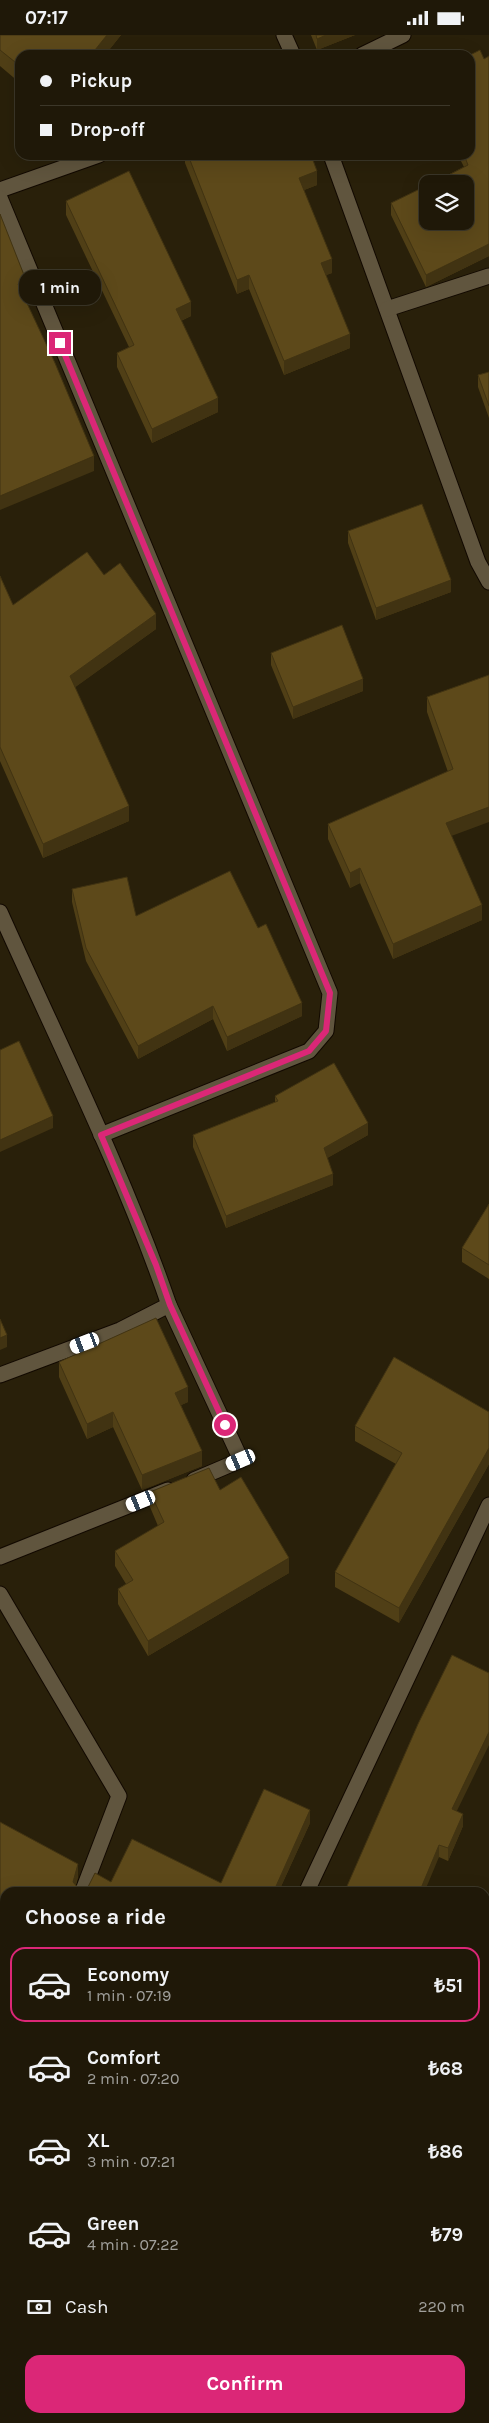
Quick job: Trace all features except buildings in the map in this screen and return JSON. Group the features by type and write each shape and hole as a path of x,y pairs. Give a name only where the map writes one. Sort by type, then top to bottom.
{"street":[{"path":"284,35 291,50"},
{"path":"372,50 403,35"},
{"path":"0,190 86,160"},
{"path":"333,160 478,561 489,583"},
{"path":"0,199 330,993 326,1031 309,1051 101,1135"},
{"path":"387,309 489,276"},
{"path":"0,912 101,1135 156,1265 170,1305 241,1460 0,1557"},
{"path":"0,1375 120,1330 170,1305"},
{"path":"309,1887 489,1505"},
{"path":"0,1595 119,1796 84,1887"}],"route":[{"path":"60,343 330,993 326,1031 309,1051 101,1135 156,1265 170,1305 225,1425"}]}
